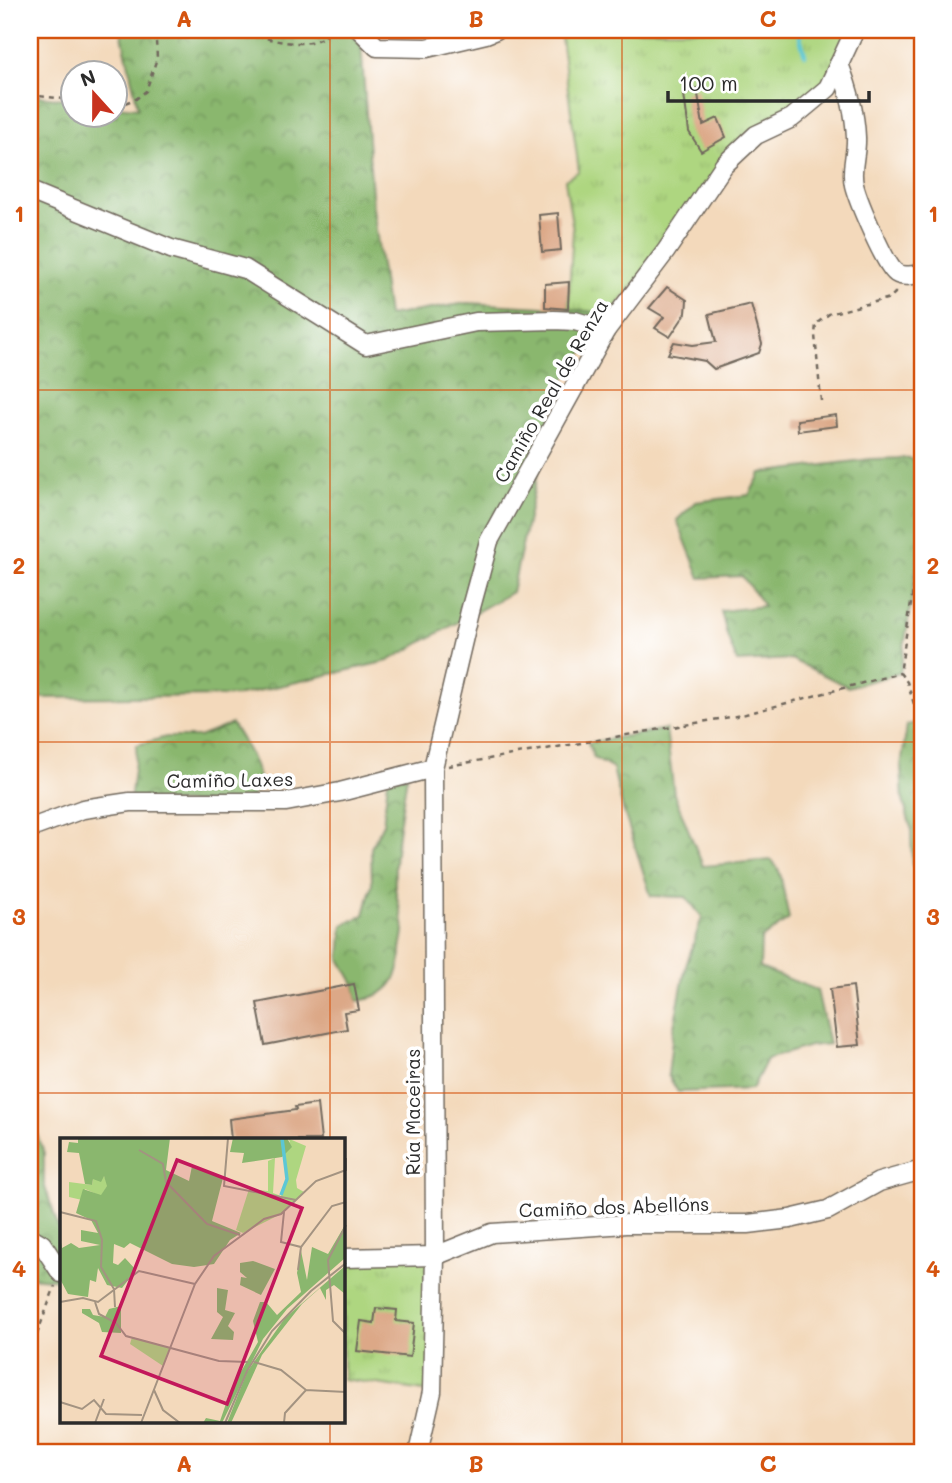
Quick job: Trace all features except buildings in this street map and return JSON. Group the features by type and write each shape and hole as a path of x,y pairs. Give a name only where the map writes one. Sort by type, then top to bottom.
{"street":[{"path":"360,30 376,47 427,48 496,30"},
{"name":"Camiño Real de Renza","path":"433,768 489,541 606,330 666,251 724,165 757,135 792,118 828,88 855,30"},
{"path":"839,64 850,93 856,139 851,165 855,186 867,219 891,267 898,274 907,276 922,273"},
{"path":"30,191 171,249 244,270 366,345 476,322 575,321 606,330"},
{"name":"Camiño Laxes","path":"30,831 34,827 83,809 118,803 286,802 340,792 433,768"},
{"name":"Rúa Maceiras","path":"418,1453 432,1392 435,1256 433,768"},
{"name":"Camiño dos Abellóns","path":"345,1258 435,1256 492,1233 626,1224 748,1224 790,1219 828,1210 879,1182 922,1170"},
{"path":"30,1237 42,1244 60,1276"}],"path":[{"path":"130,101 146,91 157,58 156,41 159,30"},
{"path":"238,30 278,41 308,44 332,30"},
{"path":"30,95 60,98"},
{"path":"821,401 816,324 829,314 890,298 895,293 898,274"},
{"path":"922,534 900,673 907,682 922,729"},
{"path":"433,768 742,715 900,673"},
{"path":"922,778 915,788 918,796 922,797"},
{"path":"30,1353 60,1276"}],"green space":[{"path":"121,30 360,30 373,208 388,316 467,303 561,308 610,314 555,393 512,592 388,661 236,696 30,698 30,95 60,98 60,130 130,130 130,107 138,108 130,60 128,60"},
{"path":"560,30 854,30 827,87 756,132 610,314 568,309 573,230 565,180 579,171"},
{"path":"909,458 922,467 922,534 900,673 848,687 791,659 737,662 721,611 764,606 742,576 700,578 677,520 696,502 749,495 761,473 871,459"},
{"path":"922,721 922,882 912,864 911,828 903,800 901,766 907,725"},
{"path":"232,724 259,777 257,789 247,803 130,802 137,745 166,737 199,737"},
{"path":"666,729 674,794 703,866 772,860 780,873 789,919 761,939 760,968 817,990 829,1044 810,1046 767,1059 752,1089 678,1092 668,1075 673,1031 686,966 702,917 686,897 651,896 613,769 594,758 588,743"},
{"path":"407,775 395,859 395,887 404,930 400,962 390,986 377,995 357,1001 354,984 340,959 343,925 364,915 372,884 371,848 383,824 388,780"},
{"path":"30,1124 35,1129 44,1153 44,1184 60,1232 60,1280 30,1277"},
{"path":"435,1256 432,1392 345,1379 345,1258"}],"waterway":[{"path":"798,30 805,55"}]}
